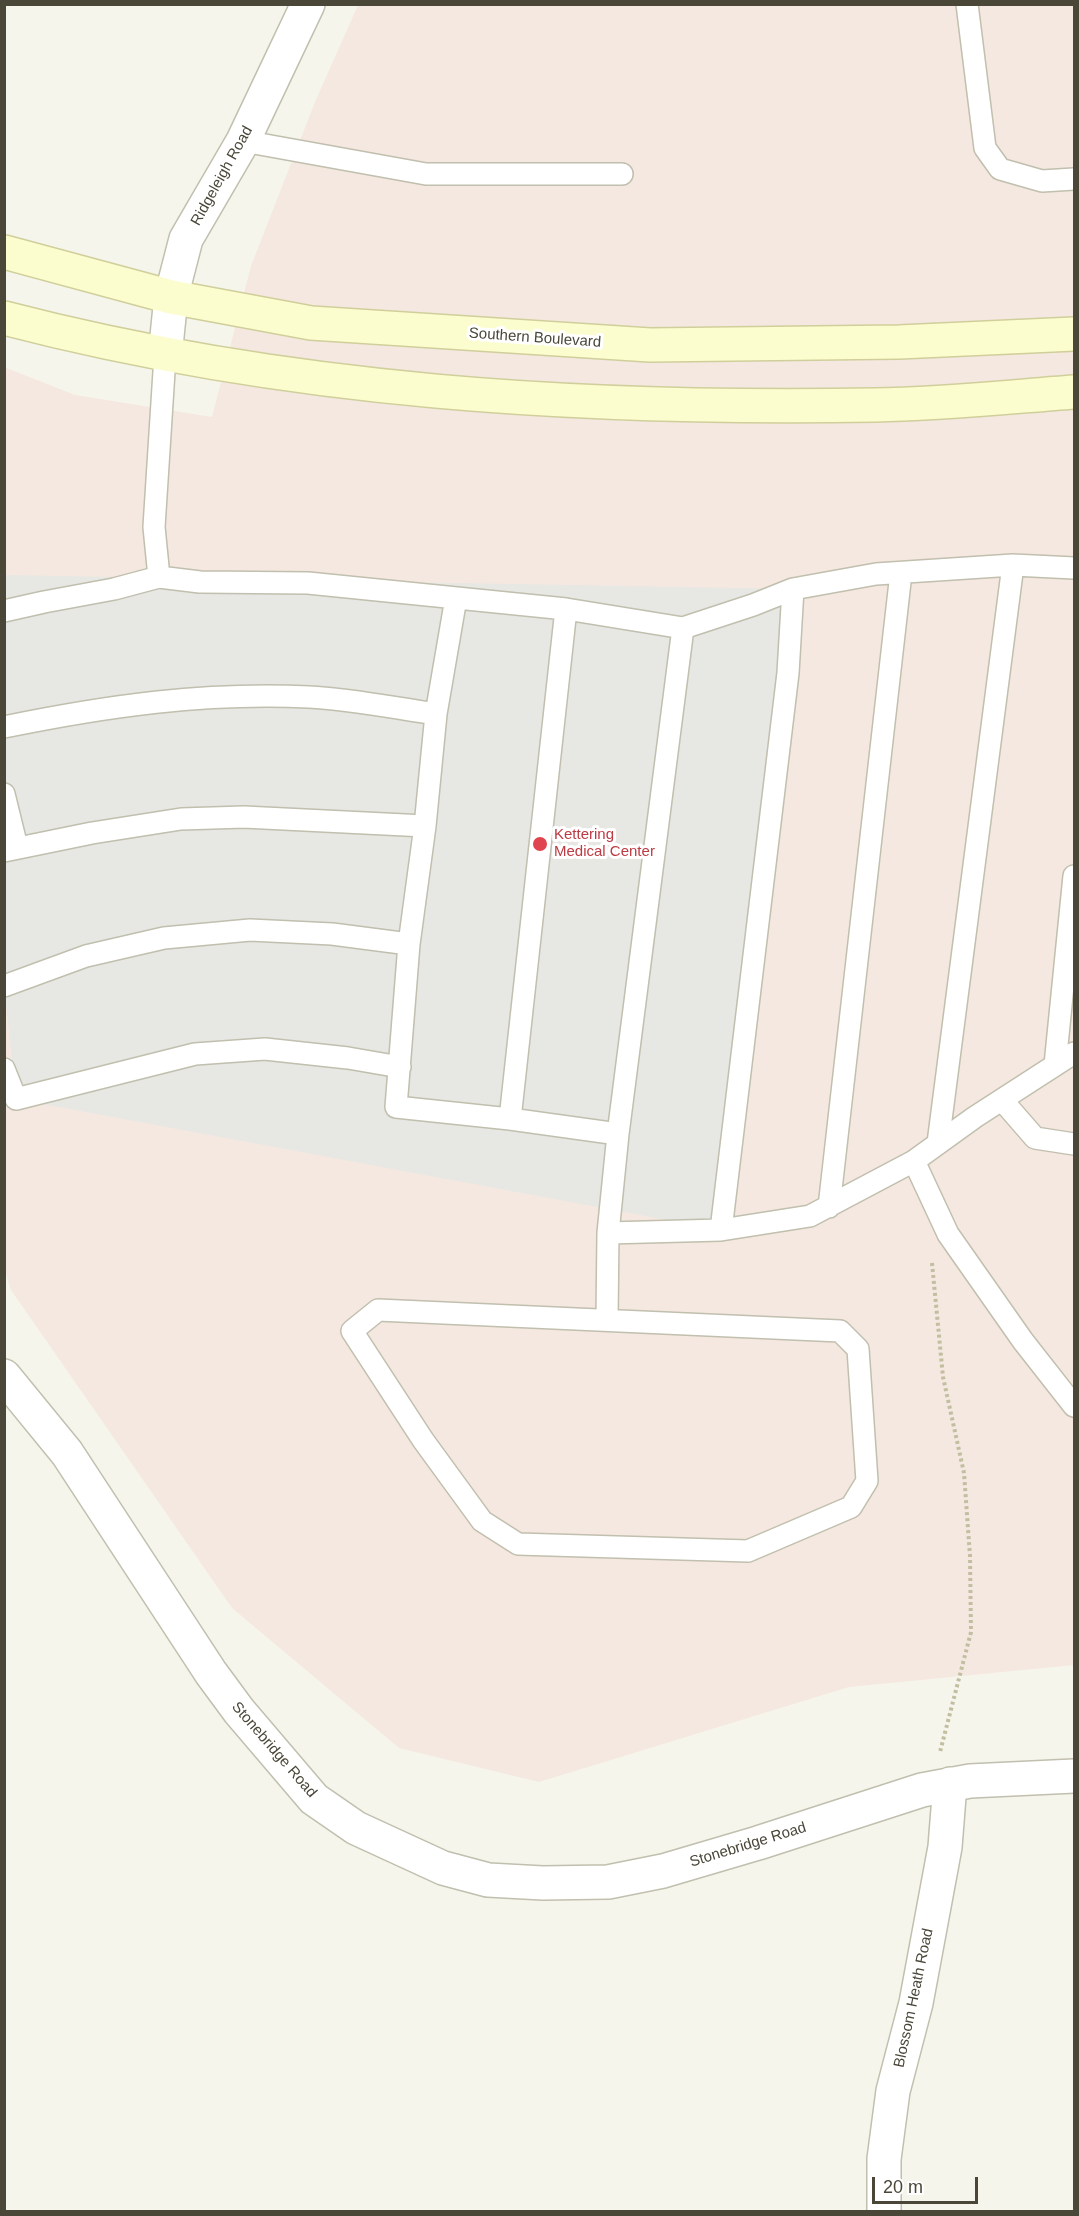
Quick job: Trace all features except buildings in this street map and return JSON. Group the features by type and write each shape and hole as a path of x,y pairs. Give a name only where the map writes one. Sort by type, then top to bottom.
{"street":[{"name":"Ridgeleigh Road","path":"165,356 171,297 186,239 243,141 308,4"},
{"name":"Southern Boulevard","path":"4,252 171,297 311,323 650,345 899,342 1074,334"},
{"path":"4,318 165,356 297,376 434,392 645,405 876,405 1074,392"},
{"name":"Stonebridge Road","path":"4,1376 67,1453 211,1673 239,1711 314,1799 356,1828 443,1868 488,1880 543,1883 608,1882 663,1871 922,1790 970,1781 1074,1776"},
{"name":"Blossom Heath Road","path":"884,2211 884,2159 893,2091 916,2003 945,1847 950,1784"}],"lane":[{"path":"967,4 985,148 1000,169 1042,181 1074,179"},
{"path":"243,141 426,174 622,174"},
{"path":"159,577 154,527 165,356"},
{"path":"4,611 114,589 159,577 200,582 308,582 566,609 683,628 793,589 876,574 1012,565 1074,568"},
{"path":"938,1143 1012,565"},
{"path":"829,1207 902,573"},
{"path":"721,1230 788,673 793,589"},
{"path":"456,598 436,714 425,826 409,944 396,1107 510,1119 618,1134"},
{"path":"510,1119 566,609"},
{"path":"607,1319 608,1233 618,1134 683,628"},
{"path":"4,727 82,711 152,701 220,696 311,697 436,714"},
{"path":"4,794 11,849 181,819 244,817 425,826"},
{"path":"1055,1065 1074,876"},
{"path":"4,986 86,956 164,938 250,930 332,934 409,944"},
{"path":"4,1069 10,1103 195,1054 265,1049 348,1058 400,1067"},
{"path":"608,1233 721,1230 810,1216 914,1161 1074,1053"},
{"path":"1002,1100 1035,1138 1074,1144"},
{"path":"914,1161 948,1234 1023,1341 1074,1406"},
{"path":"378,1310 607,1319 840,1331 858,1349 867,1480 851,1507 748,1551 518,1544 482,1521 423,1440 352,1331 378,1310"}],"path":[{"path":"931,1254 943,1377 964,1473 970,1556 971,1632 940,1752 950,1784"}],"shaded area":[{"name":"Kettering Medical Center","path":"358,5 1074,5 1074,1665 849,1687 539,1782 399,1748 232,1608 11,1290 5,1271 4,367 75,395 212,417 251,266 315,102"},
{"path":"4,575 793,589 721,1230 16,1099 4,984"}],"place":[{"name":"Kettering Medical Center","path":"540,844"}]}
